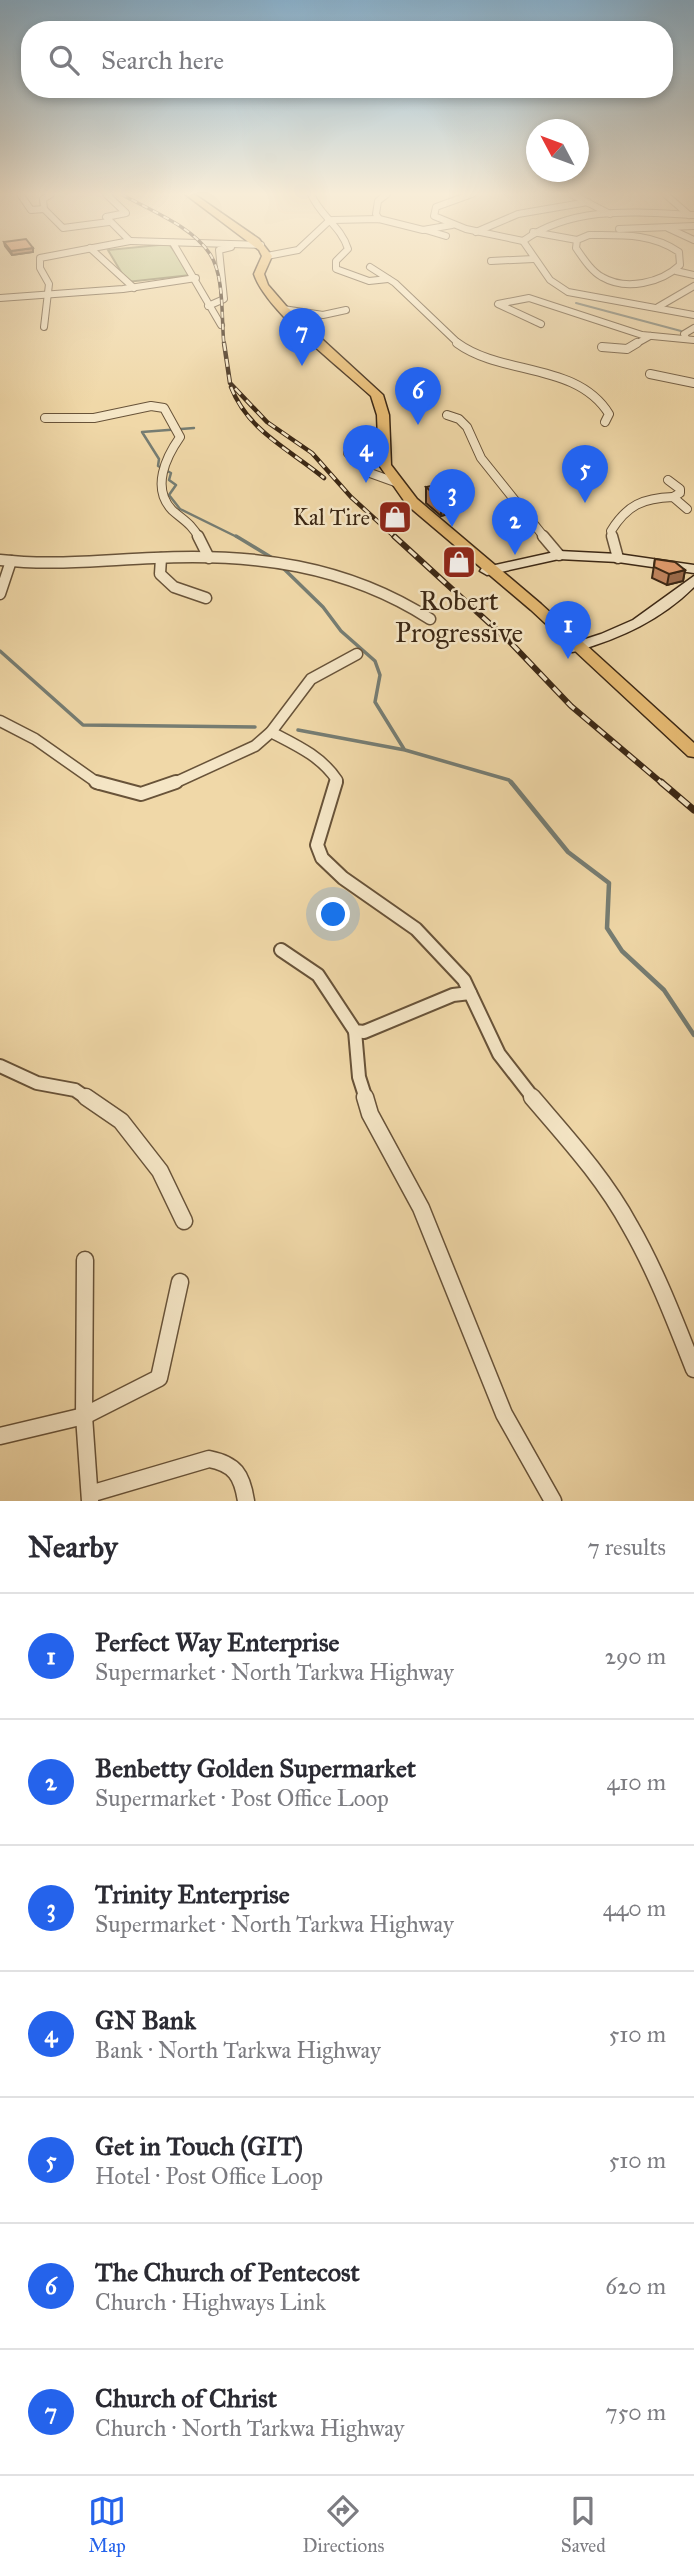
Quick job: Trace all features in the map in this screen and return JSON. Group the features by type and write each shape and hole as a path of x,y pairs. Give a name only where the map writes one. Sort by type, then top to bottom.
{"main road":[{"path":"261,264 259,275 263,286 283,309 376,395 383,415 385,465 412,502 694,752"}],"street":[{"path":"40,264 49,284 44,327"},
{"path":"108,264 134,288"},
{"path":"187,264 197,278 208,306 221,325"},
{"path":"208,306 225,299 221,264"},
{"path":"336,264 335,268 369,281 388,279"},
{"path":"538,264 550,280 568,292 658,306 694,315"},
{"path":"589,264 601,276 611,280 644,282 676,271 694,275"},
{"path":"676,271 680,264"},
{"path":"370,267 382,272 422,313 467,350 570,384 607,407 609,414 605,422"},
{"path":"0,298 134,288 197,278"},
{"path":"658,306 694,286"},
{"path":"541,324 498,304 511,299 529,298 650,336 690,339"},
{"path":"283,309 323,315 346,310"},
{"path":"690,339 684,334 694,328"},
{"path":"602,347 626,349 650,336"},
{"path":"650,374 694,384"},
{"path":"680,387 694,384"},
{"path":"45,418 94,418 151,406 164,408 180,437 166,457 161,482 166,500 170,508 193,525 209,558"},
{"path":"447,415 459,419 467,427 494,475 559,555"},
{"path":"348,453 370,472 395,482"},
{"path":"618,558 611,531 622,512 643,498 673,497 680,493 680,488 668,480"},
{"path":"673,497 687,509"},
{"path":"486,567 559,555 618,558 688,569"},
{"path":"161,558 160,574 168,584 206,597"},
{"path":"0,560 209,558 267,561 338,573 386,590 430,619"},
{"path":"0,594 11,561"},
{"path":"578,649 662,609 692,585 680,573 688,569"},
{"path":"0,721 35,738 100,785 141,794 183,782 242,754 271,732 311,679 357,654"},
{"path":"271,732 316,756 331,769 337,780 317,845 322,858 343,878 416,929 464,981 499,1054 519,1082 592,1166 630,1225 664,1294 694,1369"},
{"path":"281,950 318,975 355,1031 359,1077 370,1114 417,1199 504,1414 553,1501"},
{"path":"355,1031 364,1032 453,995 470,993"},
{"path":"0,1066 37,1083 75,1090 121,1121 160,1171 184,1221"},
{"path":"85,1260 84,1416 90,1497 209,1459 228,1462 242,1476 246,1501"},
{"path":"0,1436 84,1416 159,1378 180,1282"}],"green space":[{"path":"116,264 183,264 191,275 127,282"}],"building":[{"path":"451,482 465,495 441,500 426,487"},
{"path":"655,559 675,562 685,570 669,574 654,567"}],"waterway":[{"path":"576,303 681,331"},
{"path":"194,428 142,432 159,459 158,466 171,473 169,480 176,485 169,495 180,509 239,538"},
{"path":"236,536 274,559"},
{"path":"282,567 323,607 341,631 375,661 380,675 375,702 404,749"},
{"path":"0,651 83,725 255,727"},
{"path":"298,730 405,750 509,780 512,784"},
{"path":"511,782 568,852 609,883 607,928 622,951 664,990 694,1035"}],"railway":[{"path":"215,264 220,286 224,345"},
{"path":"224,343 230,383 267,422 312,453 351,497 396,538"},
{"path":"231,387 238,402 259,427 324,478"},
{"path":"394,536 510,642 571,706 663,784"},
{"path":"661,782 694,810"}],"place":[{"name":"Church of Christ","path":"302,366"},
{"name":"The Church of Pentecost","path":"418,425"},
{"name":"GN Bank","path":"366,483"},
{"name":"Get in Touch (GIT)","path":"585,503"},
{"name":"Kal Tire","path":"395,517"},
{"name":"Trinity Enterprise","path":"452,527"},
{"name":"Benbetty Golden Supermarket","path":"515,555"},
{"name":"Robert Progressive","path":"459,562"},
{"name":"Perfect Way Enterprise","path":"568,659"}]}
